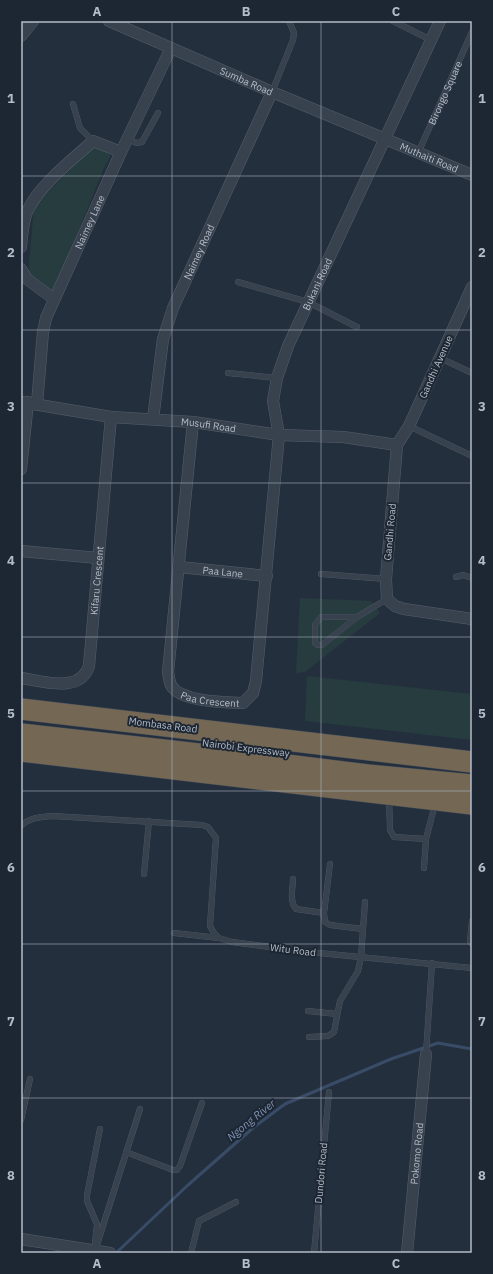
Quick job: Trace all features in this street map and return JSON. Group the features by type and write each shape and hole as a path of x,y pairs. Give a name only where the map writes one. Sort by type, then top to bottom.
{"highway":[{"name":"Mombasa Road","path":"21,709 472,762"},
{"name":"Nairobi Expressway","path":"21,721 472,773"},
{"name":"Nairobi Expressway","path":"21,734 368,775 472,785"},
{"path":"21,751 472,804"}],"street":[{"path":"21,36 33,21"},
{"name":"Sumba Road","path":"109,21 385,140"},
{"path":"385,140 440,21"},
{"name":"Naimey Lane","path":"29,403 43,332 54,299 121,152 171,48"},
{"name":"Naimey Road","path":"153,419 164,339 172,308 272,92"},
{"name":"Muthaiti Road","path":"385,140 472,175"},
{"name":"Bukani Road","path":"279,434 272,401 277,378 288,346 385,140"},
{"path":"21,247 28,208 37,195 72,159 93,141 121,152"},
{"path":"21,269 27,279 54,299"},
{"name":"Gandhi Avenue","path":"397,445 409,426 472,286"},
{"path":"21,469 29,403"},
{"name":"Musufi Road","path":"29,403 111,417 193,422 279,434 343,437 397,445"},
{"name":"Kifaru Crescent","path":"21,678 65,684 79,681 86,674 88,666 111,417"},
{"name":"Paa Crescent","path":"193,422 168,672 169,682 181,695 201,699 243,703 253,693 256,681 267,576 279,434"},
{"name":"Gandhi Road","path":"387,599 386,580 397,445"},
{"path":"21,551 98,558"},
{"name":"Paa Lane","path":"179,566 267,576"},
{"path":"387,599 395,606 404,609 472,619"},
{"name":"Pokomo Road","path":"407,1253 426,1054"},
{"path":"21,1239 110,1253"}],"lane":[{"path":"272,92 293,40 294,33 289,21"},
{"path":"393,21 432,41"},
{"name":"Birongo Square","path":"418,153 472,32"},
{"path":"72,104 80,128 93,141"},
{"path":"127,140 137,143 142,142 158,114"},
{"path":"238,282 308,302 357,327"},
{"path":"440,358 472,373"},
{"path":"228,373 277,378"},
{"path":"409,426 472,456"},
{"path":"321,574 386,580"},
{"path":"456,577 463,575 472,578"},
{"path":"357,617 321,617 316,625 315,643 322,645 357,617 387,599"},
{"path":"389,794 390,830 394,837 426,839"},
{"path":"424,868 426,839 436,800"},
{"path":"21,826 26,821 33,818 53,816 195,823 208,827 216,838 210,926 214,934 219,938"},
{"path":"144,874 149,821"},
{"path":"330,864 324,913 325,922 363,929"},
{"path":"293,879 292,898 294,907 296,909 324,913"},
{"path":"309,1037 328,1036 334,1032 337,1025 337,1014 340,1001 358,971 361,957 365,902"},
{"path":"472,921 470,941 472,944"},
{"name":"Witu Road","path":"174,933 219,938 232,942 310,952 472,968"},
{"path":"426,1054 432,963"},
{"path":"308,1011 337,1014"},
{"path":"21,1120 30,1079"},
{"name":"Dundori Road","path":"314,1253 329,1092"},
{"path":"126,1152 173,1170 177,1170 180,1166 202,1103"},
{"path":"94,1251 140,1109"},
{"path":"94,1251 97,1224 87,1201 87,1195 100,1129"},
{"path":"191,1253 199,1222 205,1217 236,1202"}],"green space":[{"path":"96,144 111,156 104,168 63,269 54,299 28,276 34,206"},
{"path":"300,598 371,601 380,613 305,672 296,673"},
{"path":"307,676 472,694 472,740 305,721"}],"waterway":[{"name":"Ngong River","path":"116,1253 188,1185 254,1127 285,1104 391,1059 438,1043 472,1049"}]}
